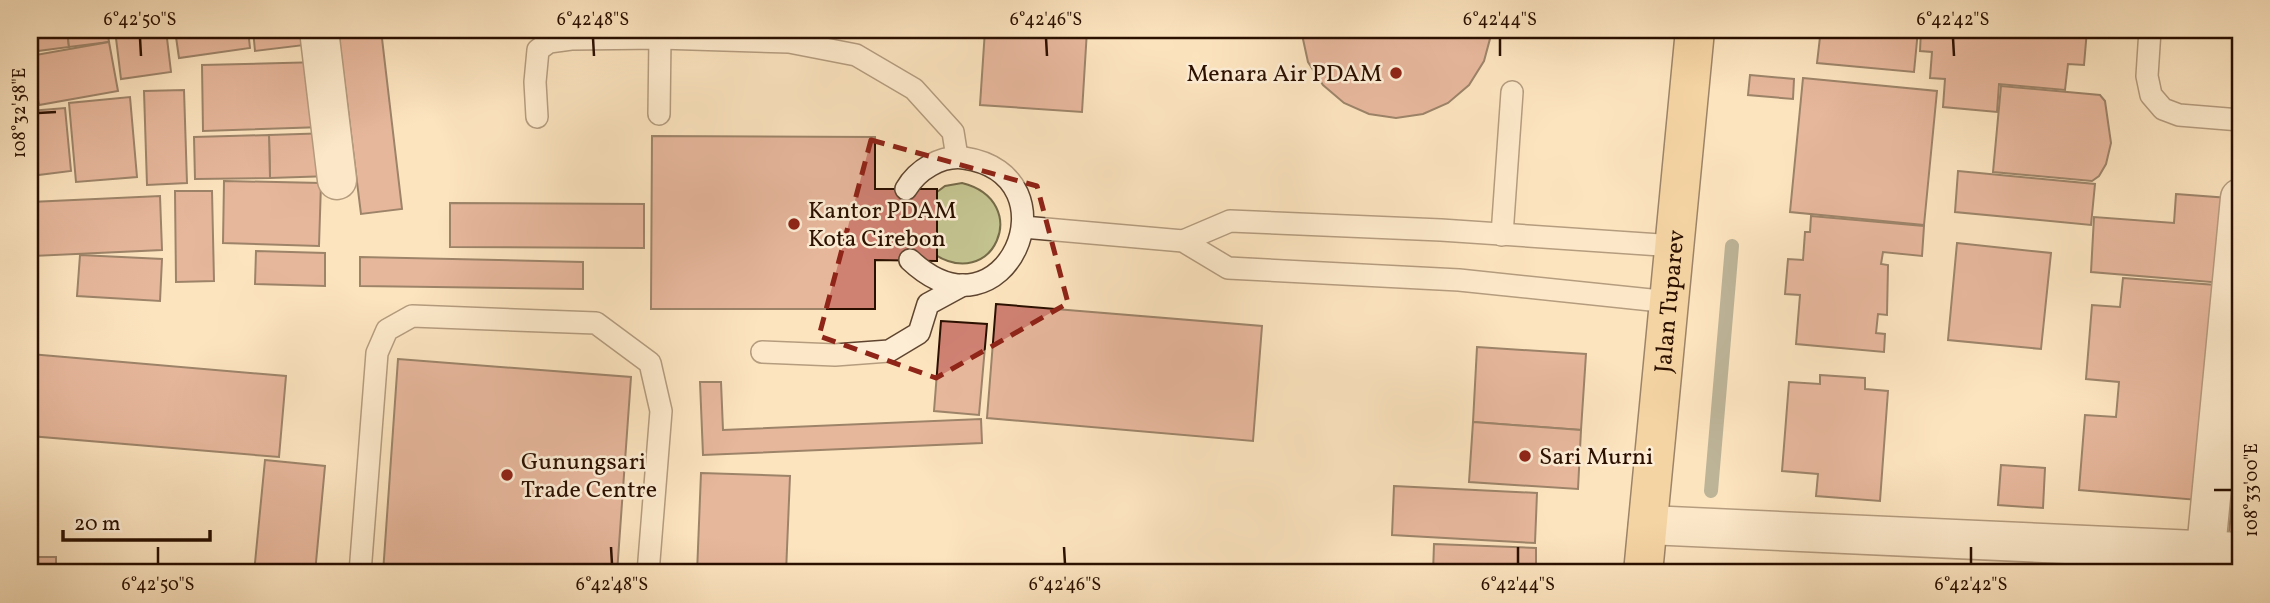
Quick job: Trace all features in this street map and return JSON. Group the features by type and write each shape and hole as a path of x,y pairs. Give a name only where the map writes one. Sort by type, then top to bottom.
{"main road":[{"name":"Jalan Tuparev","path":"1643,573 1695,30"}],"street":[{"path":"319,30 337,180"},
{"path":"1648,525 2223,551 2240,198"}],"lane":[{"path":"2150,30 2147,76 2151,95 2163,109 2179,115 2240,120"},
{"path":"537,117 538,50 549,42 571,38 789,42 856,55 914,89 953,132 957,157"},
{"path":"659,114 660,38"},
{"path":"1502,235 1512,92"},
{"path":"905,189 920,172 938,161 957,157 975,160 992,166 1006,178 1016,192 1024,227 1019,245 1010,261 981,282 963,285 943,282 925,274 910,260"},
{"path":"1183,241 1230,221 1427,229 1675,246"},
{"path":"1024,227 1183,241 1228,268 1459,280 1670,302"},
{"path":"762,352 835,355 889,351 919,333 928,304 963,285"},
{"path":"360,573 377,353 387,330 412,316 596,323 650,363 661,411 648,573"}],"highlighted area":[{"path":"871,140 1037,186 1068,303 936,378 819,336"}],"green space":[{"path":"962,183 984,193 996,208 1000,224 997,241 987,254 972,262 953,262 931,252 933,195 945,186"}],"building":[{"path":"30,30 67,30 69,47 30,52"},
{"path":"67,30 107,30 109,42 69,47"},
{"path":"115,30 166,30 171,72 121,79"},
{"path":"175,30 248,30 250,48 179,58"},
{"path":"253,30 311,30 313,44 255,51"},
{"path":"338,30 381,30 402,209 361,214"},
{"path":"985,30 1087,30 1082,112 980,105"},
{"name":"Menara Air PDAM","path":"1301,30 1491,30 1491,35 1484,61 1469,85 1448,103 1423,114 1396,118 1369,114 1344,103 1323,85 1308,62"},
{"path":"1808,30 1918,30 1914,72 1817,63 1820,37 1807,35"},
{"path":"1921,30 2087,30 2084,65 2068,64 2065,90 1999,84 1997,112 1943,107 1945,79 1930,78 1932,52 1920,51"},
{"path":"109,42 118,91 39,105 30,56"},
{"path":"321,62 323,127 203,131 202,65"},
{"path":"1750,75 1794,79 1793,99 1748,95"},
{"path":"1803,78 1937,91 1924,225 1790,212"},
{"path":"2001,86 2100,95 2105,101 2111,143 2106,164 2099,176 2092,181 1993,172"},
{"path":"184,90 187,183 147,185 144,91"},
{"path":"130,97 137,177 76,182 69,103"},
{"path":"65,108 71,171 30,176 30,111"},
{"path":"331,133 331,176 270,178 269,135"},
{"path":"269,135 270,178 195,179 194,137"},
{"name":"Kantor PDAM Kota Cirebon","path":"652,136 875,137 875,189 937,189 937,261 875,260 875,309 651,309"},
{"path":"1958,171 2095,184 2091,225 1955,212"},
{"path":"224,181 321,183 319,246 223,243"},
{"path":"175,191 212,191 214,281 176,282"},
{"path":"2176,194 2229,198 2223,283 2091,272 2094,217 2174,223"},
{"path":"160,196 162,250 33,256 31,202"},
{"path":"450,203 644,204 644,248 450,247"},
{"path":"1811,216 1924,226 1922,256 1883,252 1881,264 1888,265 1887,315 1878,314 1876,333 1885,334 1884,352 1796,344 1800,295 1785,294 1788,259 1803,260 1805,232 1810,232"},
{"path":"1957,243 2051,253 2041,349 1948,340"},
{"path":"256,251 325,253 325,286 255,284"},
{"path":"80,255 162,259 160,301 77,296"},
{"path":"360,257 583,262 583,289 360,286"},
{"path":"2123,278 2216,285 2198,500 2079,490 2085,415 2116,417 2119,382 2086,379 2092,305 2120,307"},
{"path":"996,304 1262,326 1253,441 987,418"},
{"path":"941,321 987,324 979,415 934,411"},
{"path":"1477,347 1586,354 1581,430 1473,422"},
{"path":"30,354 286,376 279,457 30,436"},
{"name":"Gunungsari Trade Centre","path":"398,359 631,377 617,573 383,573"},
{"path":"1820,375 1865,378 1865,389 1888,391 1880,501 1816,496 1818,474 1782,471 1789,382 1820,384"},
{"path":"700,382 721,382 723,430 981,419 982,443 703,455"},
{"name":"Sari Murni","path":"1473,422 1581,430 1578,489 1469,482"},
{"path":"265,460 325,466 315,573 254,573"},
{"path":"2235,462 2240,462 2240,534 2229,534"},
{"path":"2001,465 2045,468 2043,508 1998,505"},
{"path":"701,473 790,476 786,573 697,573"},
{"path":"1394,486 1537,493 1535,543 1392,535"},
{"path":"1434,544 1536,548 1536,573 1433,573"},
{"path":"30,557 56,557 56,573 30,573"}],"waterway":[{"path":"1711,491 1732,246"}],"place":[{"name":"Menara Air PDAM","path":"1396,73"},
{"name":"Kantor PDAM Kota Cirebon","path":"794,224"},
{"name":"Sari Murni","path":"1525,456"},
{"name":"Gunungsari Trade Centre","path":"507,475"}]}
